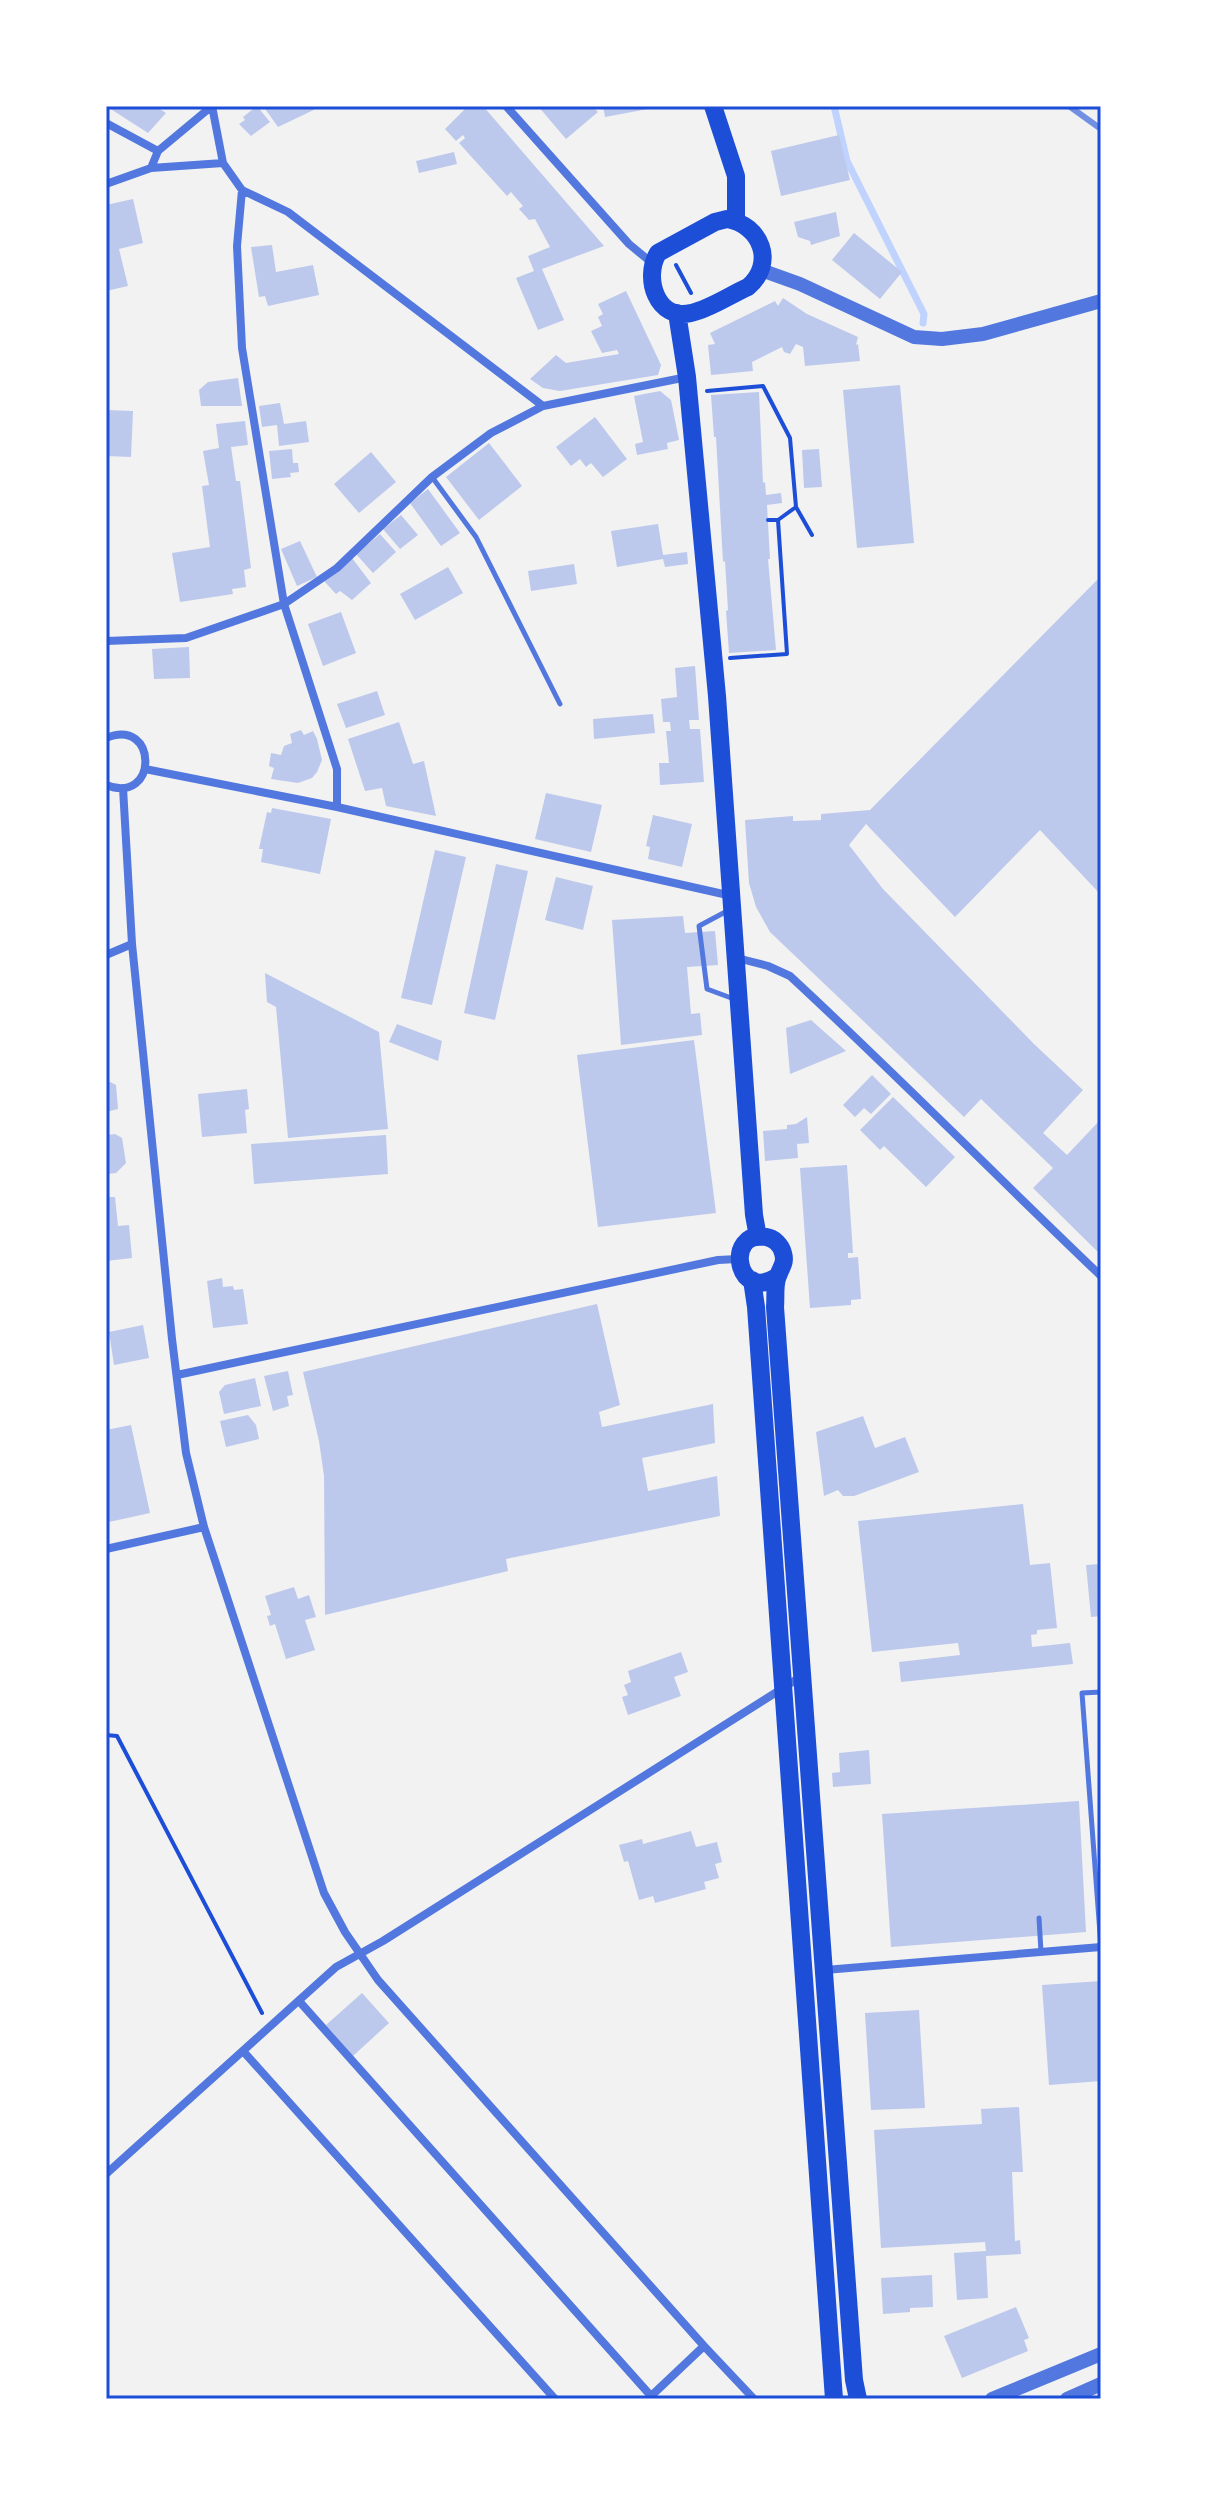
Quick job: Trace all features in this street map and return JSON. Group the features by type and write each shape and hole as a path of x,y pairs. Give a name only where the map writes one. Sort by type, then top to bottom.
{"main road":[{"path":"713,106 736,176 736,221"},
{"path":"727,219 736,221 747,226 757,237 763,254 756,280 748,287 693,313 677,313 664,306 651,287 653,264 658,253 715,222 727,219"},
{"path":"677,313 687,377 717,696 758,1237"},
{"path":"778,1276 765,1282 752,1280 742,1272 738,1259 744,1245 758,1237 772,1239 782,1249 784,1263 778,1276 775,1307 854,2380 858,2399"},
{"path":"752,1280 834,2399"}],"street":[{"path":"151,168 158,151 212,106 223,163 242,190 288,212 543,406"},
{"path":"506,106 629,244 653,264"},
{"path":"106,123 158,151"},
{"path":"106,184 151,168 223,163"},
{"path":"242,190 237,246 242,348 284,604 337,769 337,807"},
{"path":"761,270 800,284 914,337 942,339 983,334 1101,301"},
{"path":"106,641 186,638 284,604 337,568 432,477 491,433 543,406 687,377"},
{"path":"106,785 123,788 137,782 145,769 146,754 138,740 124,734 107,735"},
{"path":"145,769 337,807 733,902"},
{"path":"123,788 132,944 186,1453 204,1527 324,1893 359,1954 378,1980 754,2399"},
{"path":"106,955 132,944"},
{"path":"736,958 768,966 790,976 1101,1276"},
{"path":"177,1375 718,1260 738,1259"},
{"path":"106,1549 204,1527"},
{"path":"106,2174 336,1967 383,1941 802,1676"},
{"path":"825,1970 1101,1947"},
{"path":"299,2001 649,2397 704,2346"},
{"path":"243,2051 555,2399"},
{"path":"992,2399 1101,2354"},
{"path":"1067,2399 1101,2384"}],"lane":[{"path":"432,477 476,537 560,704"},
{"path":"733,902 699,926 707,989 739,1001"},
{"path":"1101,1692 1082,1693 1101,1947"},
{"path":"1039,1918 1041,1952"}],"path":[{"path":"674,263 692,295"},
{"path":"707,391 763,386 790,438 796,507 812,535"},
{"path":"768,520 778,520 796,507"},
{"path":"725,659 787,654 778,520"},
{"path":"106,1735 117,1736 269,2026"}],"building":[{"path":"106,106 155,106 166,113 148,133"},
{"path":"257,106 270,122 251,136 239,124"},
{"path":"263,106 322,106 278,127"},
{"path":"468,106 483,106 604,246 542,269 564,320 538,330 516,278 534,271 528,256 550,247 535,219 529,220 519,209 523,206 511,192 507,196 459,143 465,138 463,135 456,141 445,129"},
{"path":"538,106 592,106 598,112 566,139"},
{"path":"603,106 647,106 648,109 605,117"},
{"path":"839,135 850,180 781,196 771,151"},
{"path":"454,152 457,164 419,173 416,161"},
{"path":"133,199 143,243 119,249 128,286 106,291 106,205"},
{"path":"836,212 840,236 811,245 810,241 798,237 794,222"},
{"path":"854,233 902,272 880,299 832,260"},
{"path":"272,245 276,272 313,265 319,295 268,306 265,296 259,297 251,247"},
{"path":"626,291 661,365 658,375 560,391 543,388 530,379 556,355 566,363 619,354 617,350 602,353 591,331 602,326 598,317 603,314 598,304"},
{"path":"783,298 807,314 858,337 856,345 860,361 805,366 803,347 796,344 790,354 784,352 782,347 752,362 753,371 711,375 708,345 715,344 710,333 775,301 778,306"},
{"path":"238,378 242,406 201,406 199,390 208,382"},
{"path":"900,385 914,543 857,548 843,390"},
{"path":"660,391 671,400 679,440 667,443 668,449 637,455 635,444 643,442 634,396"},
{"path":"759,392 763,483 766,495 781,493 782,503 767,505 776,650 729,653 725,561 711,395"},
{"path":"280,403 284,424 306,421 309,442 279,446 277,425 262,427 259,406"},
{"path":"106,410 133,411 131,457 106,456"},
{"path":"595,417 627,459 603,477 591,463 586,467 580,459 571,466 556,447"},
{"path":"245,421 248,445 231,447 236,481 240,481 251,568 244,570 246,587 232,589 233,594 180,602 172,553 210,547 202,486 209,485 203,451 219,448 216,424"},
{"path":"489,443 522,486 479,520 446,477"},
{"path":"292,449 293,463 298,463 299,472 290,473 291,477 272,479 269,451"},
{"path":"819,449 822,487 804,488 802,450"},
{"path":"371,452 396,482 359,513 334,484"},
{"path":"428,489 460,533 441,546 410,503"},
{"path":"401,515 418,535 400,549 383,529"},
{"path":"658,524 663,555 687,552 688,564 665,567 663,559 617,567 611,531"},
{"path":"380,534 396,552 373,573 356,554"},
{"path":"300,541 317,577 297,586 281,549"},
{"path":"352,558 371,583 352,600 340,591 336,594 324,581"},
{"path":"574,564 577,584 531,591 528,571"},
{"path":"448,567 463,593 415,620 400,594"},
{"path":"1101,576 1101,895 1040,830 955,917 866,824 849,845 883,889 1083,1090 1043,1133 1067,1155 1101,1119 1101,1255 1033,1188 1053,1168 981,1099 964,1117 770,932 756,907 749,883 745,820 793,816 793,821 821,820 821,814 870,810"},
{"path":"341,612 356,653 323,666 308,624"},
{"path":"189,647 190,678 154,679 152,649"},
{"path":"695,666 699,720 689,720 690,729 700,729 704,782 660,785 659,763 669,763 666,731 671,731 670,722 663,722 661,699 677,697 675,668"},
{"path":"377,691 385,715 346,728 337,704"},
{"path":"653,714 655,733 594,739 593,719"},
{"path":"399,722 413,764 424,761 436,816 386,806 382,788 365,791 348,739"},
{"path":"301,730 304,735 313,731 317,739 322,760 317,772 312,778 298,783 271,779 274,768 269,766 271,753 281,755 284,746 292,743 290,734"},
{"path":"546,793 602,805 591,852 535,839"},
{"path":"272,808 331,819 320,874 261,862 263,849 259,849 267,812 271,813"},
{"path":"653,815 692,824 682,867 648,859 650,847 646,846"},
{"path":"435,850 466,857 432,1005 401,998"},
{"path":"496,864 528,871 495,1020 464,1013"},
{"path":"556,877 593,886 583,930 545,920"},
{"path":"683,916 685,933 715,931 718,965 687,967 691,1014 700,1013 702,1035 621,1045 612,920"},
{"path":"265,973 379,1032 388,1129 288,1138 276,1007 267,1002"},
{"path":"811,1020 846,1051 790,1074 786,1028"},
{"path":"397,1024 442,1041 438,1061 389,1042"},
{"path":"694,1040 716,1213 598,1227 577,1055"},
{"path":"872,1075 891,1094 871,1114 864,1108 855,1117 843,1105"},
{"path":"106,1080 116,1085 118,1109 106,1112"},
{"path":"247,1089 247,1133 202,1137 198,1094"},
{"path":"893,1097 955,1157 926,1187 884,1146 880,1150 860,1130"},
{"path":"807,1117 809,1143 797,1144 798,1158 765,1161 763,1131 787,1129 787,1125 796,1124"},
{"path":"115,1134 122,1138 126,1163 116,1173 106,1174 106,1135"},
{"path":"386,1135 388,1174 254,1184 251,1144"},
{"path":"847,1165 853,1253 848,1253 848,1258 858,1257 861,1299 851,1300 851,1305 810,1308 800,1168"},
{"path":"106,1197 115,1197 118,1226 129,1225 132,1258 106,1261"},
{"path":"222,1278 223,1287 243,1289 248,1324 213,1328 207,1281"},
{"path":"597,1304 620,1405 599,1412 602,1427 713,1404 715,1443 642,1458 648,1491 717,1476 720,1516 506,1559 508,1571 325,1615 324,1476 303,1372"},
{"path":"143,1325 149,1358 114,1365 109,1332"},
{"path":"288,1371 293,1395 287,1396 289,1406 273,1411 264,1376"},
{"path":"255,1378 261,1406 224,1414 219,1392 225,1385"},
{"path":"248,1415 256,1425 259,1439 226,1447 220,1421"},
{"path":"863,1416 875,1448 905,1437 919,1472 854,1496 843,1496 838,1490 824,1496 816,1432"},
{"path":"131,1425 150,1513 109,1522 106,1508 106,1430"},
{"path":"1023,1504 1030,1565 1050,1563 1057,1628 1037,1630 1037,1634 1031,1635 1032,1647 1070,1643 1073,1664 901,1682 899,1662 960,1655 958,1643 872,1652 858,1521"},
{"path":"1101,1564 1101,1616 1091,1617 1086,1565"},
{"path":"294,1587 298,1599 309,1595 316,1617 305,1620 315,1650 286,1659 275,1624 270,1626 267,1616 271,1615 265,1596"},
{"path":"681,1652 688,1672 674,1677 681,1696 628,1715 622,1697 628,1695 624,1685 631,1682 628,1671"},
{"path":"869,1750 871,1784 833,1787 832,1773 840,1772 839,1753"},
{"path":"1079,1801 1086,1932 891,1947 882,1814"},
{"path":"691,1831 696,1847 717,1842 722,1862 715,1864 719,1878 704,1882 706,1889 655,1903 653,1896 639,1900 628,1861 624,1862 619,1845 642,1839 643,1844"},
{"path":"1101,1981 1101,2081 1049,2085 1042,1985"},
{"path":"362,1993 389,2023 353,2056 326,2025"},
{"path":"919,2010 925,2108 871,2110 865,2013"},
{"path":"1019,2107 1023,2172 1012,2172 1015,2241 1020,2240 1021,2254 986,2256 988,2298 957,2300 954,2253 986,2251 985,2242 881,2248 874,2130 982,2124 981,2109"},
{"path":"932,2275 933,2307 883,2314 881,2278"},
{"path":"1016,2307 1029,2338 1024,2340 1028,2351 962,2378 944,2336"}],"waterway":[{"path":"834,106 847,161 924,314 923,323"}],"railway":[{"path":"1069,106 1101,129"}]}
